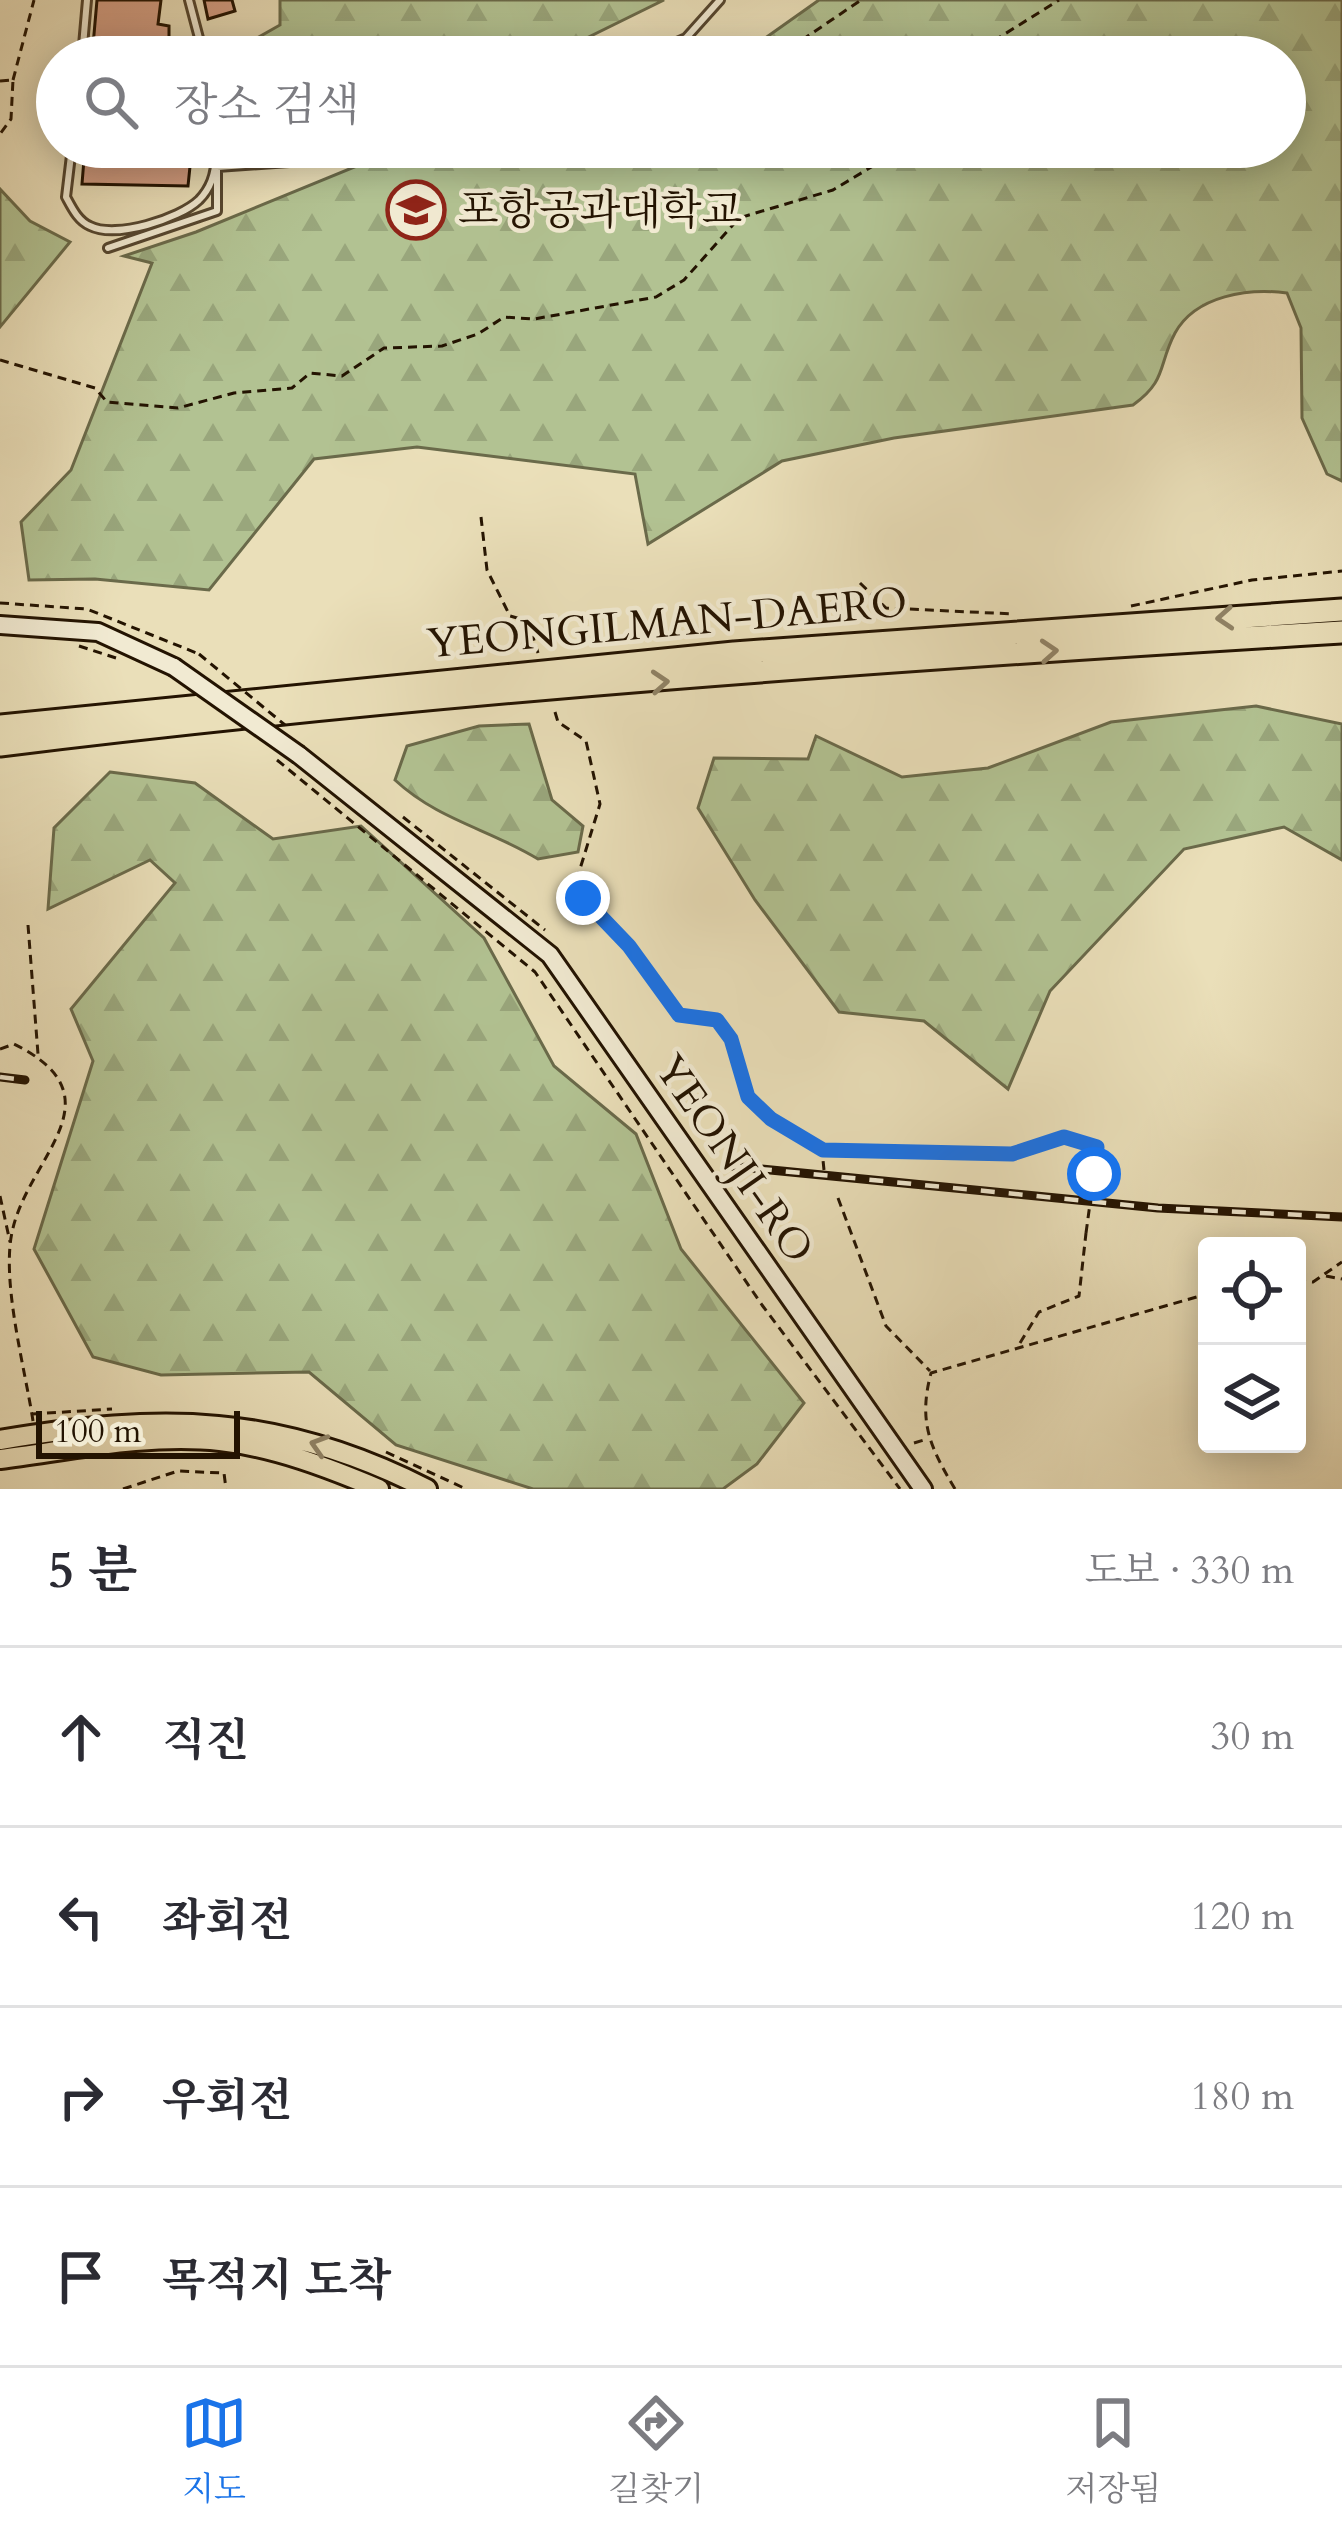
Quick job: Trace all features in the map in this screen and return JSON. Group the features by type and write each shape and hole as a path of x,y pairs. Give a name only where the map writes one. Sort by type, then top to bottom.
{"highway":[{"name":"YEONGILMAN-DAERO","path":"0,726 734,653 1342,610"},
{"name":"YEONGILMAN-DAERO","path":"0,745 198,721 596,686 1342,632"}],"main road":[{"name":"YEONJI-RO","path":"0,625 98,632 174,667 299,755 550,955 922,1489"},
{"path":"0,1440 106,1422 236,1424 321,1444 427,1489"},
{"path":"0,1460 127,1443 220,1441 319,1464 379,1489"}],"lane":[{"path":"84,36 87,0"},
{"path":"189,0 198,36"},
{"path":"688,36 720,0"},
{"path":"69,168 66,197 88,226 104,230 183,211 202,197 216,168"},
{"path":"108,248 217,211 217,168"}],"path":[{"path":"0,134 11,119 13,80 34,0"},
{"path":"808,36 861,0"},
{"path":"1002,36 1059,0"},
{"path":"0,82 13,80"},
{"path":"0,360 95,388 106,402 178,408 234,394 292,388 310,373 342,376 384,348 442,346 504,317 556,316 656,297 683,280 739,218 832,190 869,168"},
{"path":"481,517 487,570 510,616 528,621 542,666"},
{"path":"1112,612 1181,592 1342,571"},
{"path":"860,583 886,608 1022,614"},
{"path":"74,645 128,662"},
{"path":"199,654 295,734"},
{"path":"555,712 558,722 586,741 600,804 576,882 583,898 629,946 679,1015 717,1020 731,1039 748,1097 771,1119 823,1150 1012,1154 1064,1137 1097,1147 1079,1296 1040,1312 1019,1345"},
{"path":"276,759 535,972 762,1305 900,1489"},
{"path":"28,925 38,1056"},
{"path":"0,1049 14,1044 56,1071 65,1110 62,1132 13,1227 12,1250"},
{"path":"823,1150 824,1170"},
{"path":"0,1196 12,1250 35,1434"},
{"path":"838,1198 886,1326 903,1349 926,1361 931,1373 922,1406 926,1439 955,1489"},
{"path":"1306,1282 1313,1282 1342,1262"},
{"path":"1323,1275 1342,1279"},
{"path":"931,1373 1198,1296"},
{"path":"914,1443 926,1439"},
{"path":"123,1489 192,1469 224,1473 226,1489"}],"green space":[{"path":"280,0 664,0 591,36 261,36 280,25"},
{"path":"819,0 1342,0 1342,481 1327,474 1302,418 1301,328 1287,293 1240,293 1210,302 1184,320 1157,380 1133,405 894,438 782,461 648,544 635,474 417,447 314,459 209,590 95,579 29,580 21,522 71,470 152,263 124,256 352,168 1306,168 1306,36 768,36"},
{"path":"0,189 30,221 70,242 0,327"},
{"path":"1256,706 1342,724 1342,860 1284,827 1184,849 1050,991 1008,1089 924,1021 839,1012 755,900 698,808 714,758 808,759 816,736 902,777 988,768 1111,722"},
{"path":"529,724 552,800 583,826 578,852 538,859 446,815 395,780 407,746 479,726"},
{"path":"110,772 195,783 273,839 361,826 484,938 554,1066 636,1134 681,1249 804,1403 757,1464 723,1489 533,1489 396,1445 309,1372 161,1375 93,1357 34,1249 93,1061 71,1009 175,883 150,860 48,909 54,828"}],"building":[{"path":"97,0 161,0 158,24 169,26 169,36 94,36"},
{"path":"204,0 232,0 235,11 208,19"},
{"path":"83,168 190,168 188,186 82,184"}],"railway":[{"path":"0,1077 25,1080"},
{"path":"730,1166 1158,1208 1342,1217"}],"place":[{"name":"포항공과대학교","path":"416,210"}],"route":[{"path":"583,898 629,946 679,1015 717,1020 731,1039 748,1097 771,1119 805,1135 823,1150 1012,1154 1064,1137 1097,1147 1094,1174"}]}
